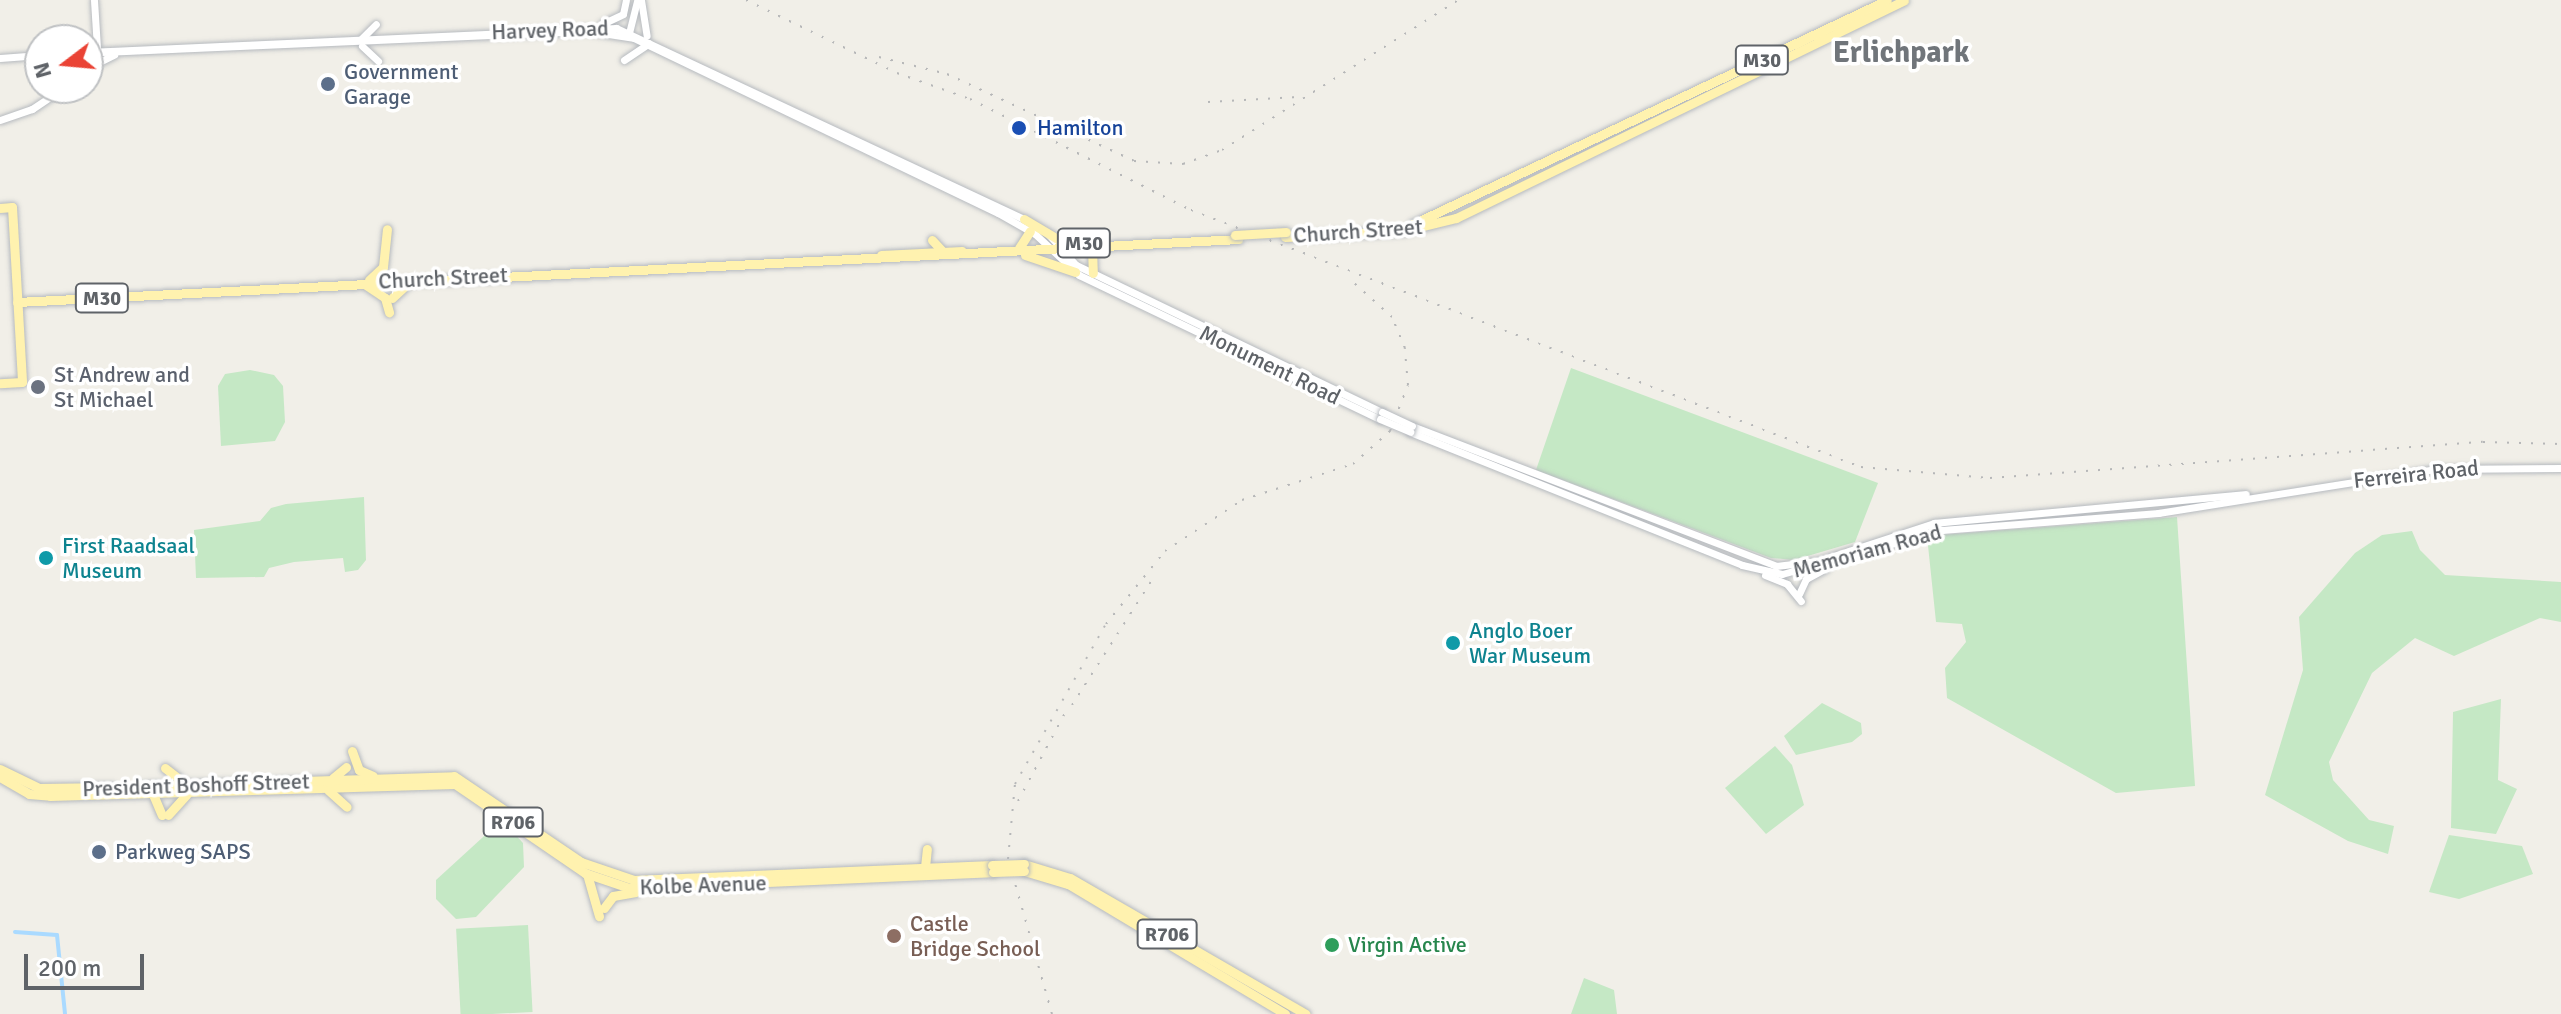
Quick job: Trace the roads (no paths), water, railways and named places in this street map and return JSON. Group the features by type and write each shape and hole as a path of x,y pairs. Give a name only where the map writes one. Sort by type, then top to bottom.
{"main road":[{"path":"92,0 93,24"},
{"path":"596,25 623,14 628,0"},
{"path":"625,32 628,0"},
{"path":"625,32 639,0"},
{"path":"624,60 649,40 641,23 639,0"},
{"name":"Church Street","path":"17,302 858,260 1285,235 1421,222 1621,133 1643,128 1887,0"},
{"name":"Church Street","path":"1643,128 1904,0"},
{"path":"376,24 361,42 378,59 392,44"},
{"name":"Harvey Road","path":"104,48 361,42 596,25 649,40 999,210 1024,219"},
{"name":"Harvey Road","path":"361,42 392,44 625,32"},
{"name":"Harvey Road","path":"104,49 128,52 244,45"},
{"path":"104,48 111,48"},
{"path":"104,60 128,52"},
{"path":"0,58 24,56"},
{"path":"0,120 39,104"},
{"path":"0,208 12,207 22,382 0,383"},
{"name":"Harvey Road","path":"999,210 1055,247"},
{"path":"1024,219 1055,247"},
{"path":"387,229 383,267 366,284 385,298 389,312"},
{"path":"1030,231 1020,250 1075,272"},
{"name":"Church Street","path":"1055,247 1092,248 1236,237"},
{"path":"924,252 932,240 943,252"},
{"name":"Monument Road","path":"1055,247 1075,272 1381,416 1498,464"},
{"name":"Monument Road","path":"1055,247 1093,273 1381,416"},
{"path":"1092,248 1088,260 1093,273"},
{"name":"Church Street","path":"858,260 924,252 1020,250"},
{"name":"Church Street","path":"366,284 701,268"},
{"path":"392,298 407,284"},
{"name":"Memoriam Road","path":"1498,464 1742,565 1795,573 1927,532 2015,520 2206,502"},
{"name":"Memoriam Road","path":"1498,464 1742,558 1782,566 1836,560"},
{"name":"Ferreira Road","path":"2206,502 2437,469 2561,468"},
{"path":"1742,565 1787,584 1800,598 1806,579 1836,560"},
{"path":"1782,566 1795,573 1806,563"},
{"path":"352,751 359,770 380,778"},
{"path":"346,767 328,784 347,807"},
{"name":"R706","path":"0,769 38,792"},
{"path":"163,769 188,788 165,815 150,789 163,769"},
{"name":"R706","path":"0,777 38,792"},
{"name":"Kolbe Avenue","path":"350,783 380,778 462,779 581,862 616,877 887,881 993,868"},
{"name":"Kolbe Avenue","path":"350,783 455,784 585,873 647,889 895,868 915,862 925,867 993,868"},
{"name":"President Boshoff Street","path":"38,792 350,783"},
{"path":"925,867 927,849"},
{"path":"901,880 915,862 922,875 949,875"},
{"name":"R706","path":"1024,867 1068,884 1285,1014"},
{"name":"R706","path":"993,868 1024,867 1070,878 1306,1014"},
{"path":"871,870 887,881 895,868"},
{"path":"585,873 596,887 602,912 613,896 647,889"}],"waterway":[{"path":"15,932 57,935 65,1014"}],"railway":[{"path":"746,0 897,73 970,99 1191,210 1861,467 1990,478 2483,442 2561,444"},
{"path":"879,57 947,74 1134,161 1183,164 1222,150 1458,0"},
{"path":"1208,102 1298,97"},
{"path":"1052,1014 1008,859 1015,784 1106,624 1165,551 1242,500 1353,464 1390,431 1408,385 1405,348 1392,317 1353,282"},
{"path":"1072,705 1154,577"},
{"path":"1018,801 1065,713"}],"place":[{"name":"Government Garage","path":"328,84"},
{"name":"Hamilton","path":"1019,128"},
{"name":"St Andrew and St Michael","path":"38,387"},
{"name":"First Raadsaal Museum","path":"46,558"},
{"name":"Anglo Boer War Museum","path":"1453,643"},
{"name":"Parkweg SAPS","path":"99,852"},
{"name":"Castle Bridge School","path":"894,936"},
{"name":"Virgin Active","path":"1332,945"}],"district":[{"name":"Erlichpark","path":"1901,53"}]}
